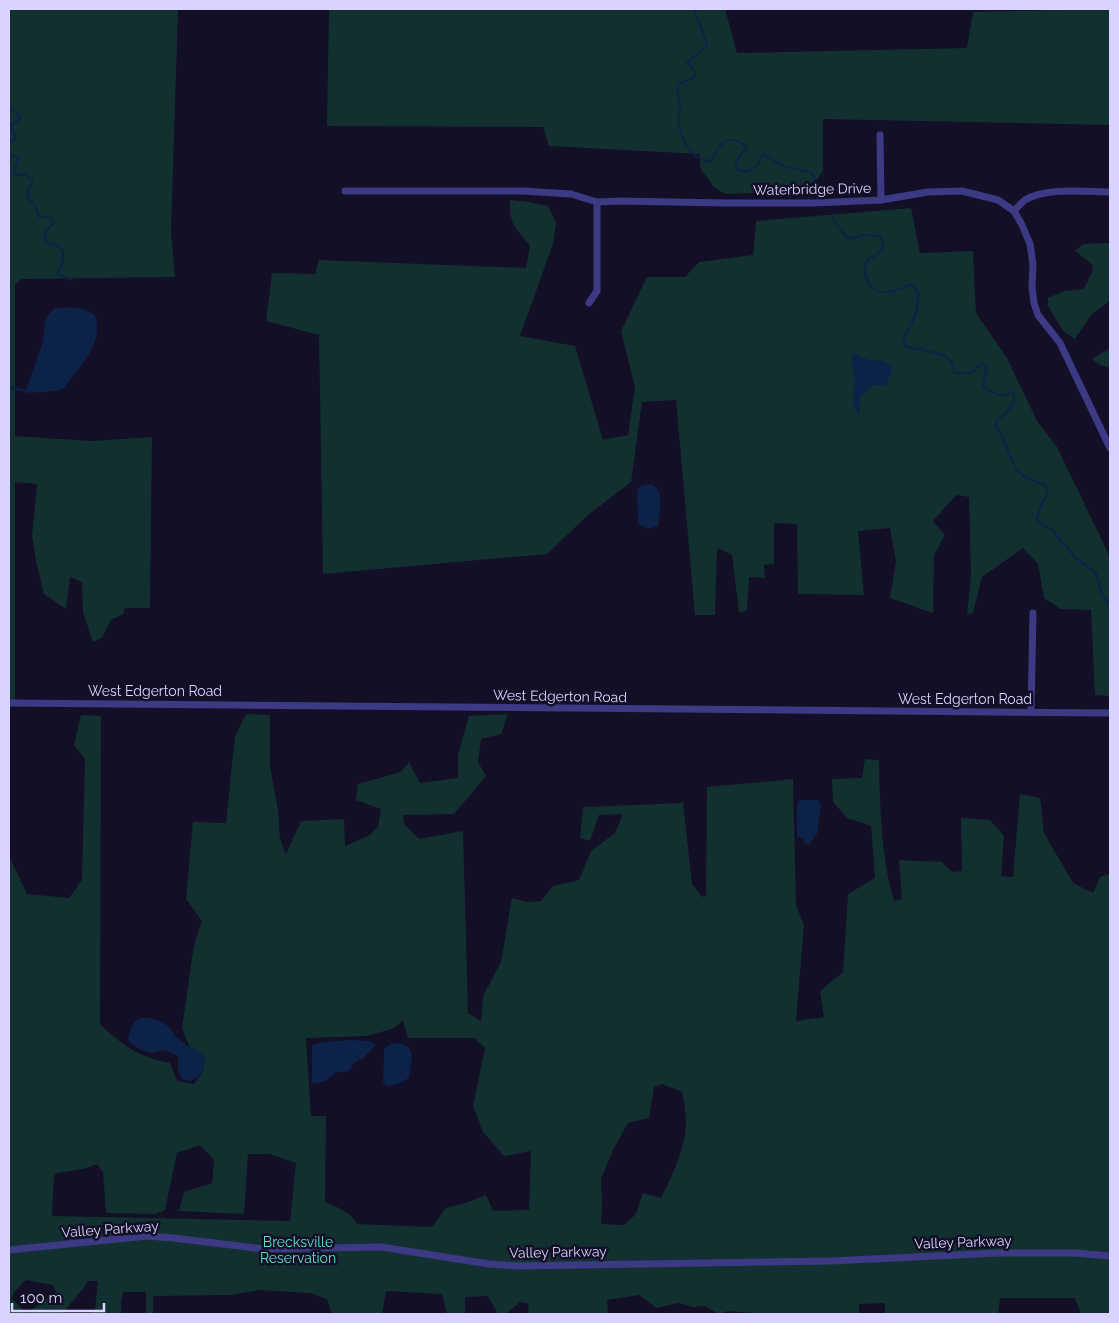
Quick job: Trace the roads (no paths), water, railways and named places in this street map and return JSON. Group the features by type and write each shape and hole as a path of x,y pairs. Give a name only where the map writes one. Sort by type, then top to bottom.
{"street":[{"path":"880,135 881,200"},
{"name":"Waterbridge Drive","path":"345,191 523,191 572,194 597,202 725,204 881,200 928,192 962,191 998,200 1014,211"},
{"path":"1110,192 1042,194 1025,200 1014,211 1030,244 1033,264 1033,295 1038,314 1060,343 1110,448"},
{"path":"589,303 597,291 597,202"},
{"path":"1031,712 1033,613"},
{"name":"West Edgerton Road","path":"9,703 1110,713"},
{"name":"Valley Parkway","path":"9,1250 147,1236 264,1248 381,1247 489,1264 518,1266 831,1261 998,1253 1075,1253 1110,1256"}],"water":[{"path":"55,308 81,309 95,315 97,326 94,345 64,388 58,391 28,393 26,391 43,341 45,321"},
{"path":"853,353 871,361 880,360 893,367 886,386 872,385 860,397 859,417 853,402 855,380 851,359"},
{"path":"651,484 659,491 660,508 658,526 648,529 638,524 637,491 640,486"},
{"path":"800,800 818,800 821,806 817,834 809,844 805,844 803,838 797,837 797,803"},
{"path":"140,1018 161,1021 190,1048 197,1049 205,1058 200,1075 190,1081 182,1079 178,1070 178,1056 164,1050 153,1053 141,1050 133,1045 128,1040 129,1033 133,1024"},
{"path":"350,1040 369,1041 376,1045 362,1059 354,1063 349,1071 335,1073 325,1081 317,1084 312,1082 312,1045"},
{"path":"394,1043 407,1046 412,1054 412,1059 409,1078 398,1084 388,1086 383,1083 384,1050 387,1046"}],"waterway":[{"path":"696,9 695,12 706,47 687,63 693,68 694,78 677,84 680,105 678,124 686,145 694,155 708,162 712,160 723,143 735,140 747,150 742,153 735,165 738,170 748,172 758,164 762,155 764,155 784,166 812,173 818,188"},
{"path":"9,108 19,115 20,120 10,125 16,138 12,142 9,141"},
{"path":"9,154 19,158 14,170 16,175 24,174 32,180 27,198 34,204 39,217 50,218 54,222 46,231 44,237 48,243 57,245 63,251 63,260 57,274 72,280"},
{"path":"832,217 845,236 852,239 861,235 879,236 882,241 883,248 881,251 867,260 865,266 866,277 871,287 881,292 888,292 911,285 918,291 918,304 915,315 904,336 905,346 944,355 952,362 955,373 970,373 982,364 987,366 983,387 997,394 1005,395 1012,392 1014,394 1014,403 996,421 996,427 1001,434 1016,470 1027,478 1045,485 1048,495 1041,506 1037,520 1051,529 1076,558 1096,573 1101,592 1110,607"},
{"path":"9,387 26,391"}],"park label":[{"name":"Brecksville Reservation","path":"298,1250"}]}
